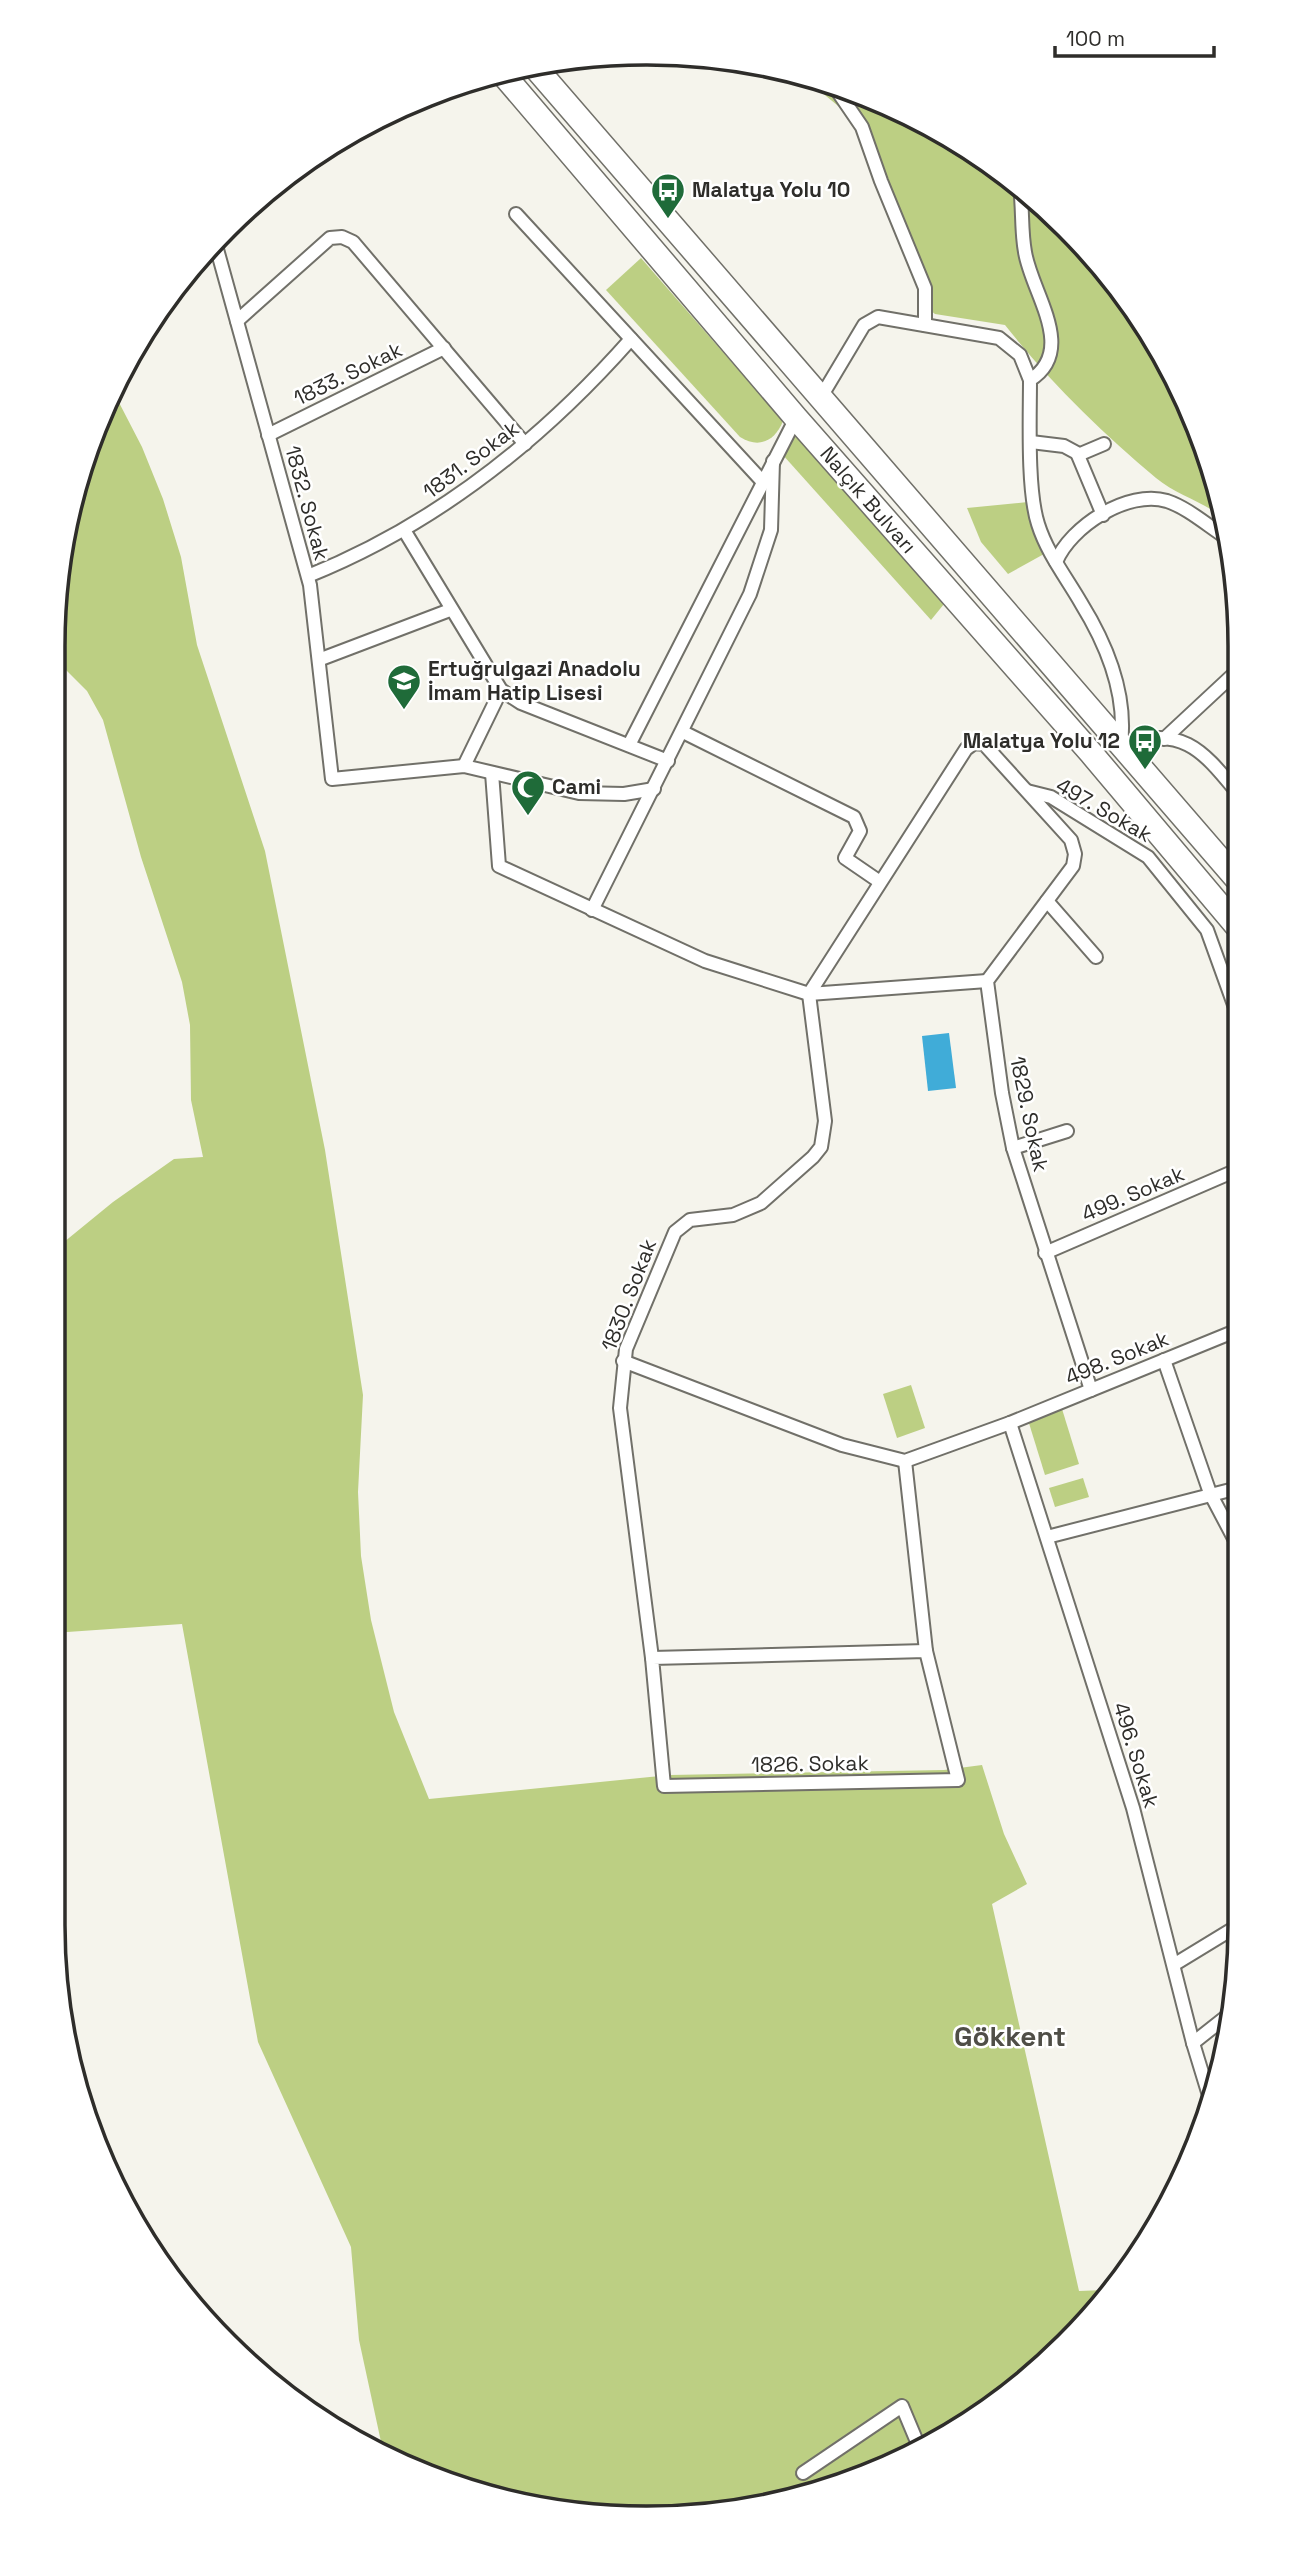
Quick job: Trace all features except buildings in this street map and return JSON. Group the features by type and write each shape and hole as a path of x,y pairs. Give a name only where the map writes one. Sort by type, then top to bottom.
{"highway":[{"name":"Nalçık Bulvarı","path":"542,75 1228,869"},
{"name":"Nalçık Bulvarı","path":"509,82 796,418 1091,753 1228,916"}],"street":[{"path":"847,101 862,127 874,165 925,288 925,325"},
{"path":"1021,202 1025,254 1046,314 1052,348 1045,366 1030,380"},
{"path":"516,214 762,481"},
{"path":"237,321 330,238 342,237 353,242 525,444"},
{"name":"1832. Sokak","path":"218,253 308,576 321,659 332,779 464,766"},
{"path":"821,397 868,322 885,317 1004,341 1020,355 1030,380 1037,521 1108,658 1123,710 1121,744 1145,739 1164,739 1188,745 1205,753 1228,780"},
{"name":"1831. Sokak","path":"308,576 404,530 466,490 525,444 584,391 632,339"},
{"name":"1833. Sokak","path":"268,435 444,348"},
{"path":"629,745 796,418"},
{"path":"1031,442 1069,448 1078,455 1103,515"},
{"path":"1078,455 1104,444"},
{"path":"592,910 750,594 766,552 772,514 773,461"},
{"path":"1056,562 1064,545 1076,531 1135,499 1158,499 1177,505 1217,531"},
{"path":"404,530 450,610 501,690 521,703 668,761"},
{"path":"321,659 450,610"},
{"path":"1164,739 1228,679"},
{"path":"501,690 464,766 579,793 610,794 654,789"},
{"path":"683,732 854,817 859,824 859,834 845,858 880,882"},
{"path":"492,773 499,866 705,961 809,995 987,981 1073,866 1075,854 1071,840 984,744 971,745 809,995"},
{"name":"497. Sokak","path":"1027,791 1051,797 1148,857 1207,930 1228,988"},
{"path":"1047,901 1096,957"},
{"name":"1829. Sokak","path":"987,981 1000,1082 1013,1147 1091,1390"},
{"name":"1830. Sokak","path":"664,1786 652,1657 620,1408 624,1361 635,1324 679,1228 696,1218 733,1215 761,1203 821,1147 825,1128 809,995"},
{"path":"1013,1147 1067,1132"},
{"name":"499. Sokak","path":"1045,1253 1228,1174"},
{"name":"498. Sokak","path":"905,1461 1010,1423 1228,1333"},
{"path":"1164,1360 1210,1493 1228,1527"},
{"path":"624,1361 842,1445 905,1461 926,1651 652,1657"},
{"name":"496. Sokak","path":"1010,1423 1133,1808 1205,2084"},
{"path":"1047,1537 1228,1490"},
{"name":"1826. Sokak","path":"664,1786 958,1780 926,1651"},
{"path":"1175,1964 1228,1932"},
{"path":"1193,2043 1219,2023"},
{"path":"803,2473 902,2406 916,2439"}],"green space":[{"path":"822,93 904,125 970,163 1030,209 1084,263 1130,323 1168,389 1197,460 1211,510 1163,484 1136,461 1058,386 1005,325 935,314 920,302 921,289 854,126 843,110"},
{"path":"641,258 783,421 771,438 754,442 740,437 606,290"},
{"path":"119,402 142,447 163,499 181,557 197,645 265,851 325,1150 363,1395 358,1492 361,1556 371,1620 394,1712 429,1799 670,1775 944,1770 982,1765 1004,1834 1027,1884 992,1904 1079,2291 1099,2290 1058,2336 1001,2386 937,2428 869,2462 797,2486 760,2495 685,2505 608,2505 533,2495 496,2486 424,2462 381,2442 359,2340 351,2247 258,2042 182,1624 65,1632 65,1241 113,1202 174,1159 203,1157 191,1100 190,1025 182,982 141,857 103,720 87,691 65,669 66,608 70,571 85,496"},
{"path":"795,432 944,604 931,620 782,454"},
{"path":"1028,502 1044,554 1008,574 981,542 967,508"},
{"path":"911,1385 925,1428 897,1438 883,1394"},
{"path":"1062,1409 1079,1464 1045,1475 1028,1420"},
{"path":"1083,1478 1089,1497 1055,1507 1049,1488"}],"water":[{"path":"949,1033 956,1088 928,1091 922,1036"}],"place":[{"name":"Malatya Yolu 10","path":"668,220"},
{"name":"Ertuğrulgazi Anadolu İmam Hatip Lisesi","path":"404,711"},
{"name":"Malatya Yolu 12","path":"1145,771"},
{"name":"Cami","path":"528,817"}],"district":[{"name":"Gökkent","path":"1010,2036"}]}
